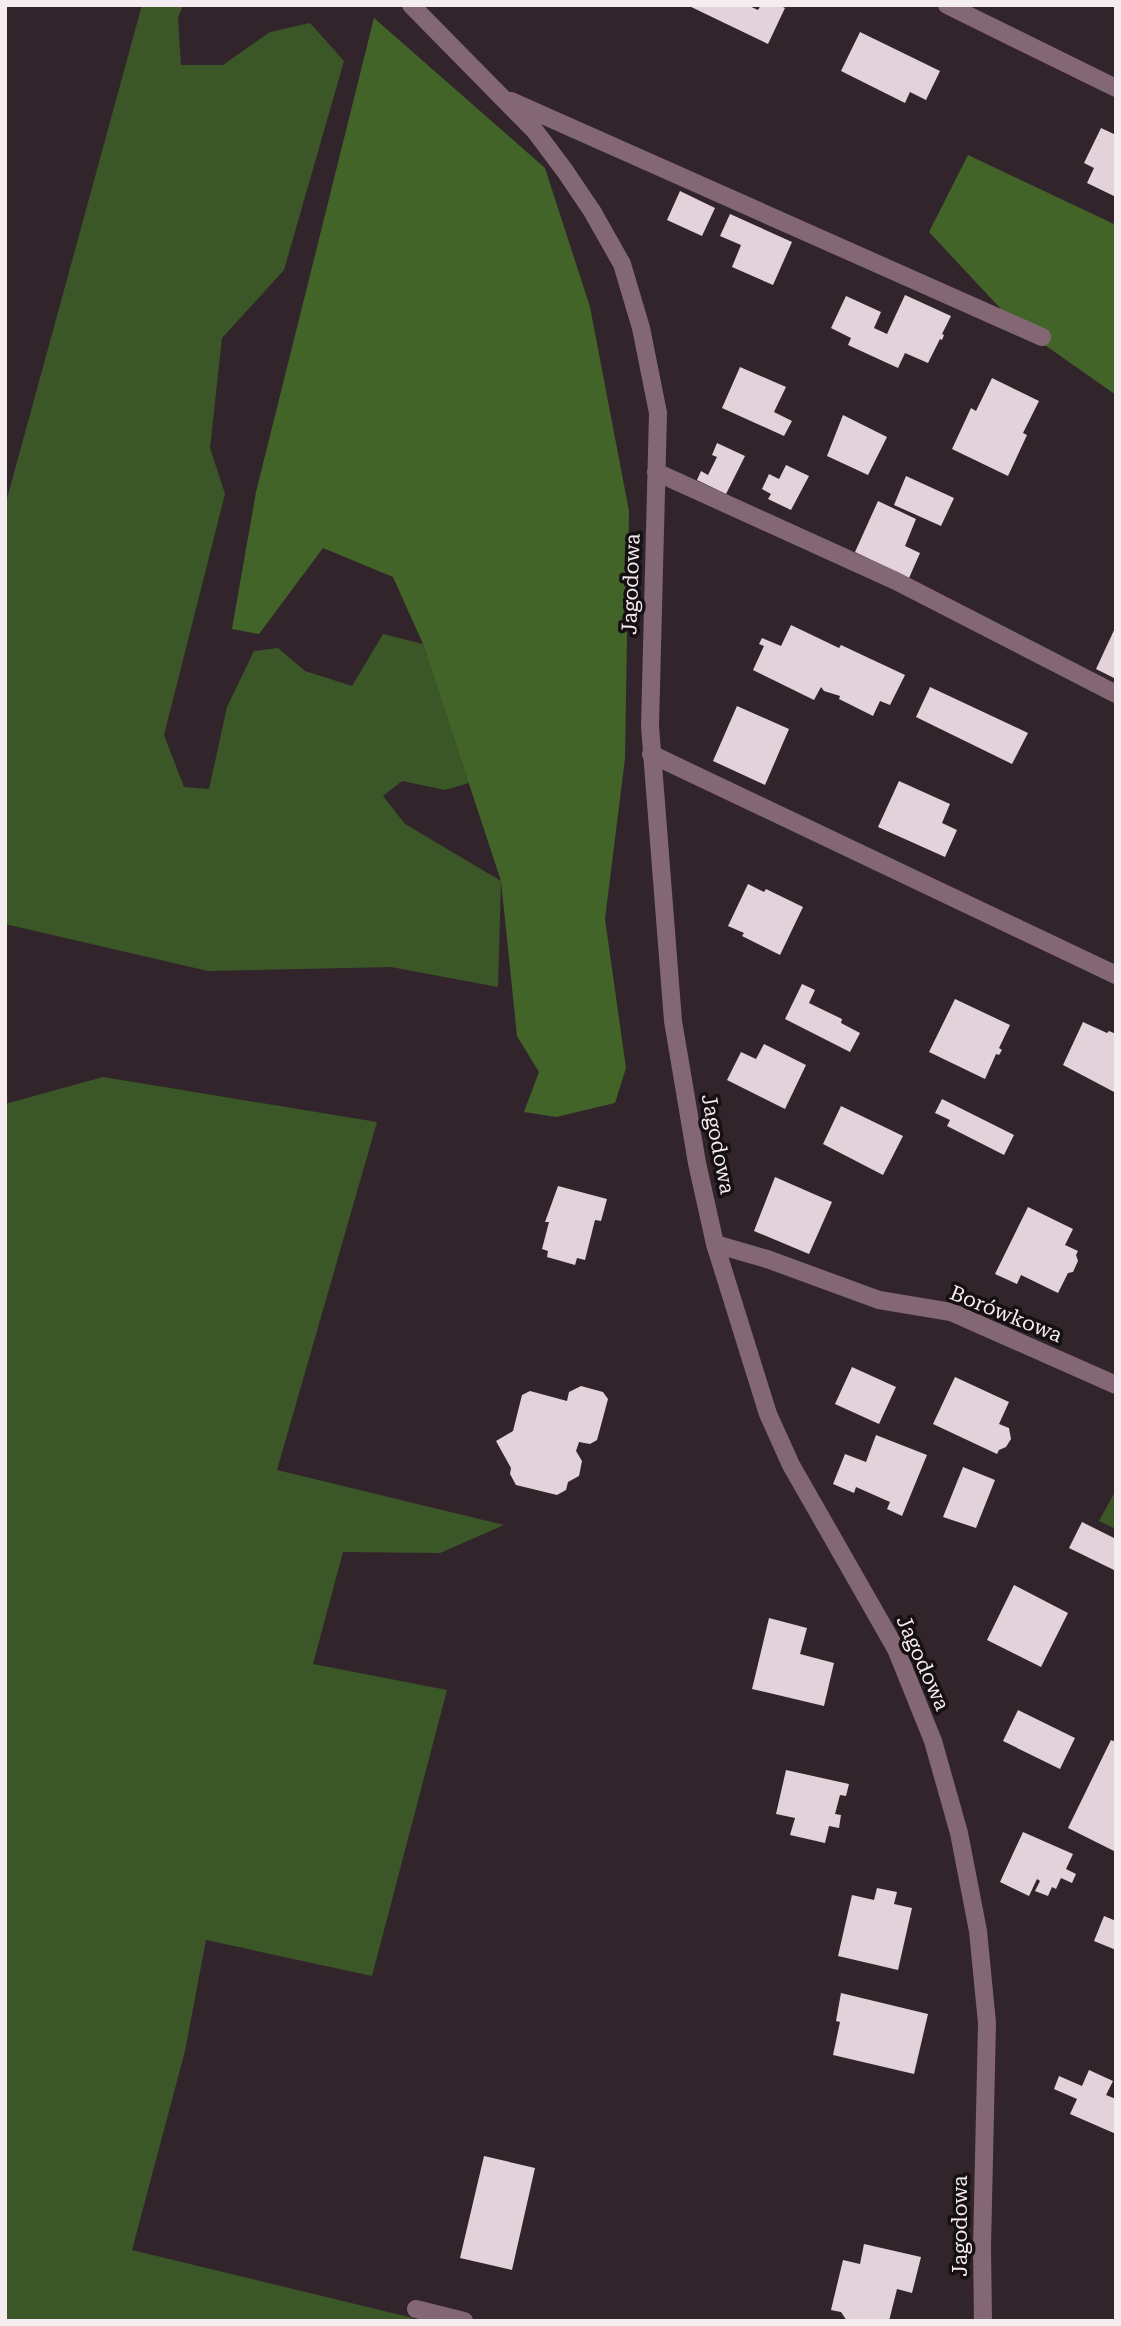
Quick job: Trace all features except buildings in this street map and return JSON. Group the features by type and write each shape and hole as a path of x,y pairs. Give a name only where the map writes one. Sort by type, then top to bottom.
{"street":[{"name":"Jagodowa","path":"411,5 535,131 565,171 592,211 622,264 641,328 658,413 650,726 673,1021 697,1163 715,1244 768,1414 791,1465 896,1649 933,1741 959,1833 978,1931 987,2022 983,2321"},
{"path":"947,5 1116,88"},
{"path":"501,97 1042,337"},
{"path":"656,472 896,581 1116,694"},
{"path":"652,754 1116,975"},
{"name":"Borówkowa","path":"715,1244 767,1259 879,1300 951,1312 1116,1385"},
{"path":"416,2309 464,2321"}],"green space":[{"path":"142,5 183,5 178,18 181,65 223,65 270,32 310,23 344,61 284,270 222,338 210,448 225,494 164,735 184,787 209,789 227,707 254,651 278,648 305,671 352,686 383,634 423,644 469,783 445,790 402,781 383,796 405,824 501,881 498,987 391,967 208,971 5,924 5,506"},
{"path":"374,18 545,168 590,307 629,511 625,758 605,919 626,1068 615,1103 556,1117 524,1112 539,1072 517,1036 501,881 423,644 393,577 323,548 259,634 232,629 256,492"},
{"path":"968,155 1116,225 1116,395 1015,324 929,232"},
{"path":"103,1077 377,1122 277,1470 504,1525 440,1553 343,1552 313,1664 447,1690 372,1976 206,1940 185,2051 132,2250 413,2318 412,2321 5,2321 5,1104"},
{"path":"1116,1490 1116,1529 1099,1521"}]}
